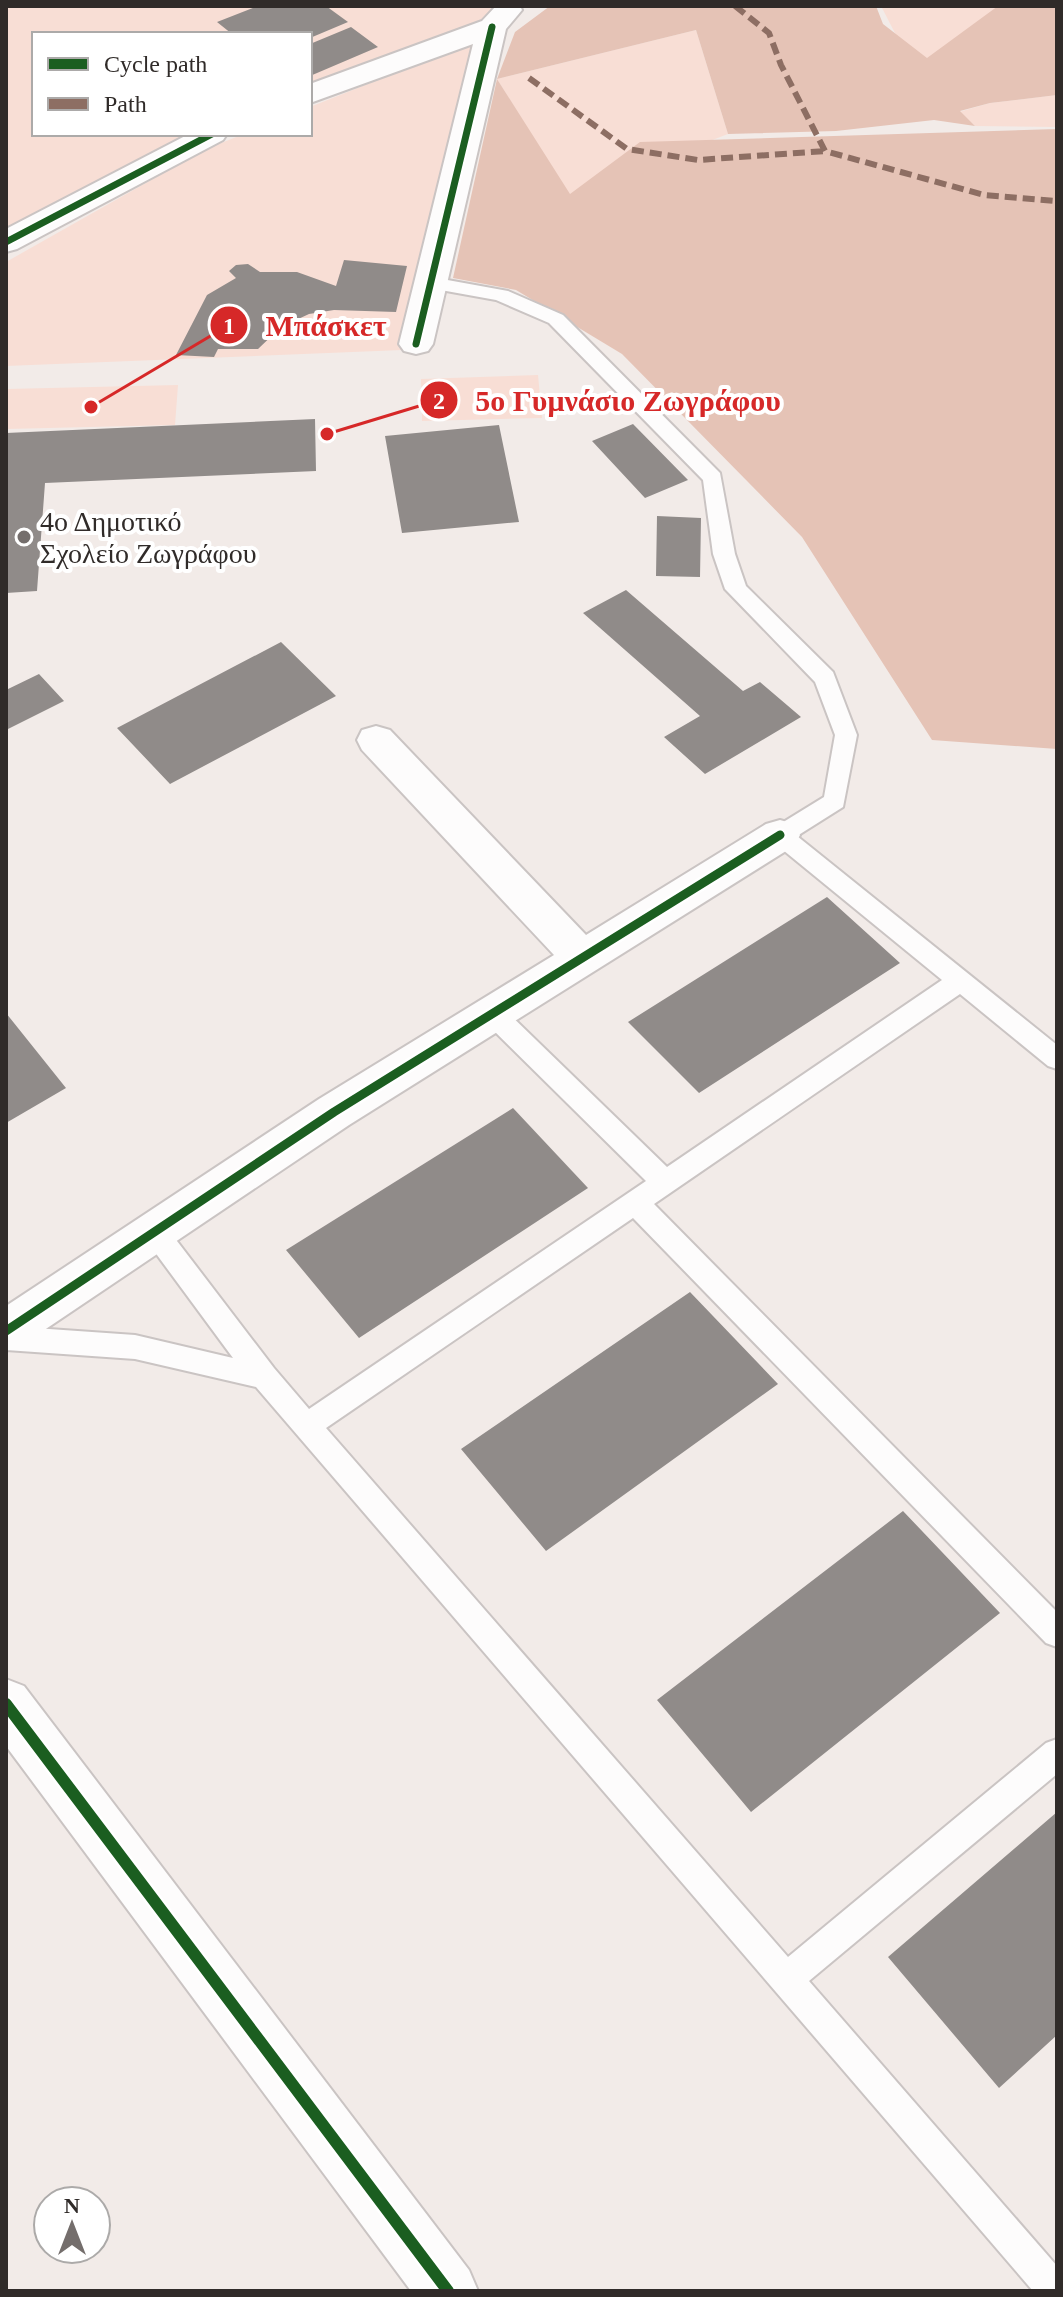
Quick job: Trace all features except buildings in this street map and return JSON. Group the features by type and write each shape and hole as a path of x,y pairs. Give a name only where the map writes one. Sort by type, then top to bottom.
{"street":[{"path":"312,93 502,16"},
{"path":"416,344 502,16"},
{"path":"6,242 208,136"},
{"path":"376,740 582,957"},
{"path":"6,1331 334,1112 780,835"},
{"path":"6,1704 448,2291"}],"lane":[{"path":"431,283 501,295 556,319 713,478 724,554 736,589 825,678 846,735 835,801 780,835 1057,1059"},
{"path":"307,1426 960,981"},
{"path":"492,1013 665,1182"},
{"path":"635,1202 1057,1633"},
{"path":"155,1232 264,1377 1056,2291"},
{"path":"6,1338 135,1347 264,1377"},
{"path":"785,1980 1057,1754"}],"shaded area":[{"path":"6,6 505,6 507,11 312,97 312,32 32,32 32,136 222,136 6,231"},
{"path":"550,6 876,6 883,24 927,58 998,6 1057,7 1057,95 990,103 960,111 975,126 934,120 836,131 728,134 696,30 497,79 515,32"},
{"path":"881,6 1057,6 1057,52 912,66"},
{"path":"696,30 728,134 569,195 497,79"},
{"path":"473,42 402,350 6,366 6,262 206,149 239,136 312,136 312,106"},
{"path":"497,79 570,194 640,142 1057,129 1057,749 932,740 802,537 622,354 516,290 453,278"},
{"path":"1057,95 1057,127 975,126 959,112 990,103"},
{"path":"538,375 542,418 422,421 421,379"},
{"path":"178,385 175,425 6,429 6,389"}],"marked path":[{"path":"735,6 769,33 781,65 825,151 984,195 1057,201"},
{"path":"529,78 627,149 698,160 825,151"}],"cycle path":[{"path":"416,344 492,27"},
{"path":"6,242 208,136"},
{"path":"6,1331 334,1112 780,835"},
{"path":"6,1704 448,2291"}],"place":[{"name":"Μπάσκετ","path":"91,407"},
{"name":"5ο Γυμνάσιο Ζωγράφου","path":"327,434"},
{"name":"4ο Δημοτικό Σχολείο Ζωγράφου","path":"24,537"}]}
